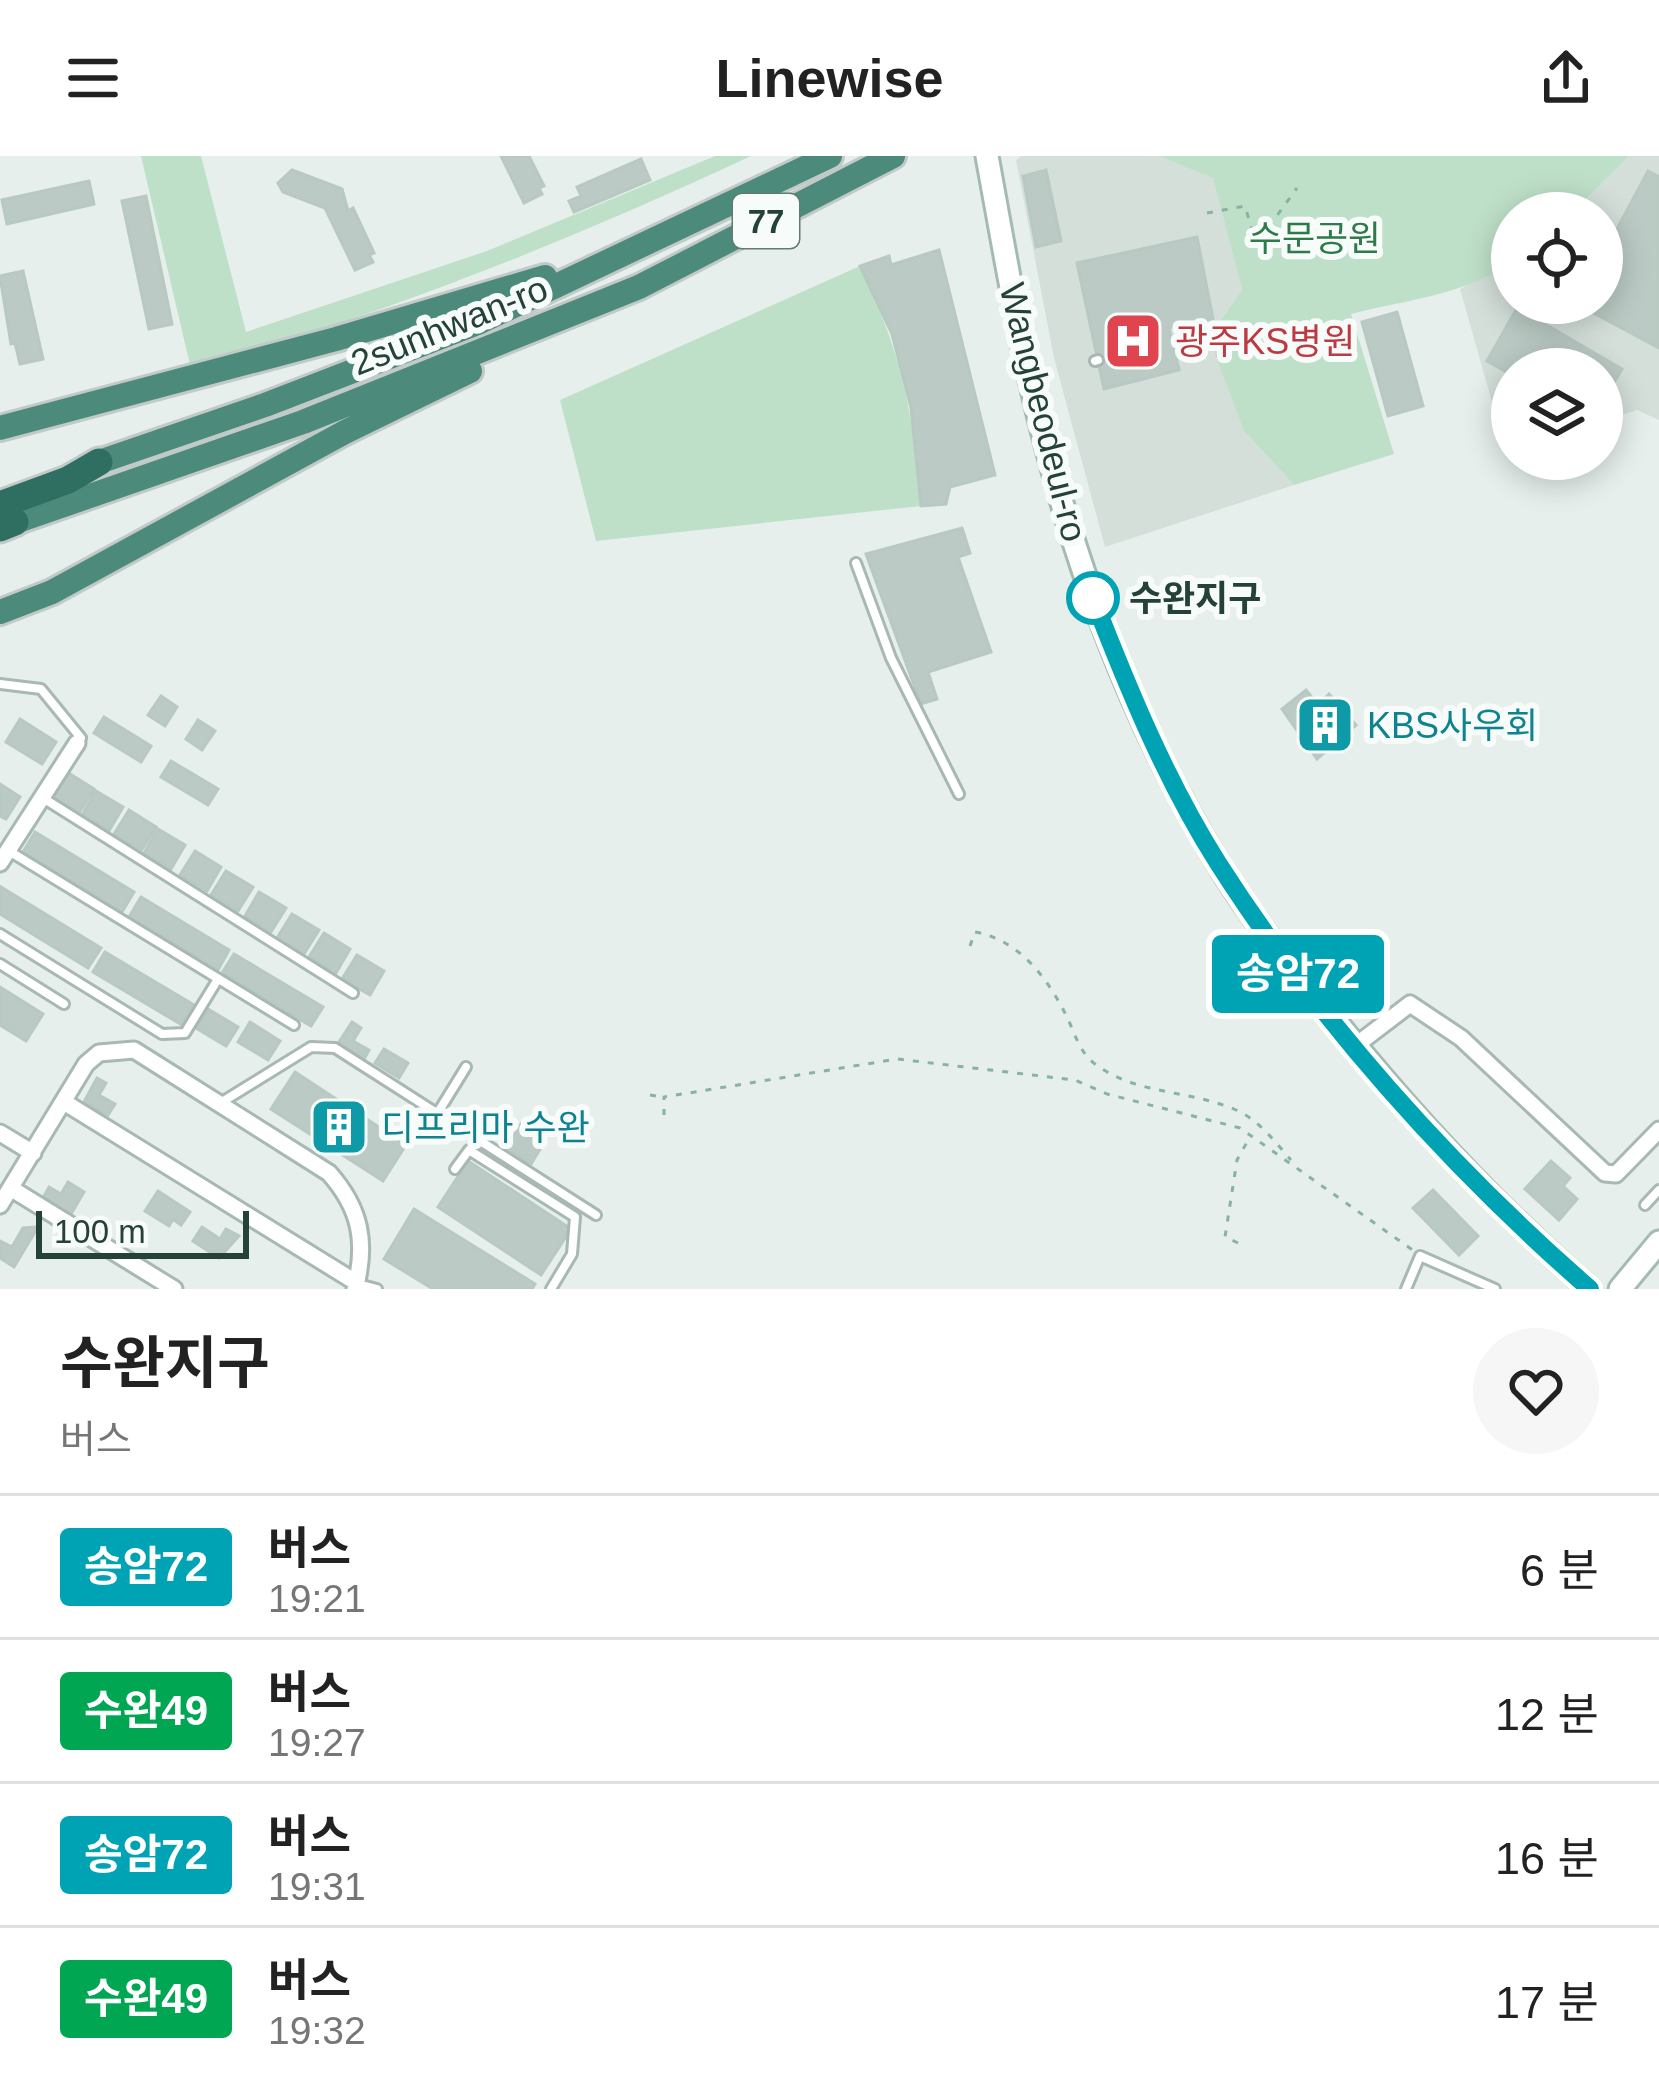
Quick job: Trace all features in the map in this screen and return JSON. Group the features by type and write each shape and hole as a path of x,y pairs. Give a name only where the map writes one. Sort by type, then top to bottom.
{"highway":[{"name":"2sunhwan-ro","path":"99,462 265,405 480,322 830,156"},
{"name":"2sunhwan-ro","path":"4,521 303,422 639,287 893,156"},
{"path":"0,428 337,339 616,254"},
{"path":"0,612 52,592 345,432 639,287"},
{"path":"0,490 99,462"},
{"path":"4,521 99,462"}],"main road":[{"name":"Wangbeodeul-ro","path":"987,156 1027,373 1093,598 1126,677 1216,860 1277,949 1355,1046 1502,1212 1590,1289"},
{"path":"1620,1289 1659,1243"}],"street":[{"path":"4,857 77,743"},
{"path":"1355,1046 1410,1004 1461,1038 1605,1173 1616,1174 1659,1130"},
{"path":"0,1205 86,1064 99,1053 134,1050 306,1156 344,1190 362,1229 356,1286 64,1102"},
{"path":"0,1132 33,1153"},
{"path":"12,1189 174,1289"}],"lane":[{"path":"856,562 891,658 959,794"},
{"path":"0,684 41,689 80,738 77,743"},
{"path":"42,798 353,993"},
{"path":"4,857 294,1025"},
{"path":"0,934 162,1034 185,1033 218,979"},
{"path":"0,964 64,1004"},
{"path":"220,1103 311,1047 335,1048 596,1215"},
{"path":"437,1114 466,1067"},
{"path":"455,1169 469,1150 574,1217 572,1253 550,1289"},
{"path":"1645,1205 1659,1190"},
{"path":"1406,1289 1420,1256 1495,1289"},
{"path":"356,1286 377,1289"}],"path":[{"path":"1207,212 1245,206 1254,237 1263,235 1297,188"},
{"path":"970,946 975,932 984,934 1028,959 1046,977 1083,1052 1095,1064 1142,1086 1236,1110 1256,1123 1306,1177"},
{"path":"650,1095 664,1097 897,1059 1075,1081 1252,1134 1420,1256"},
{"path":"664,1097 664,1115"},
{"path":"1238,1243 1225,1237 1237,1160 1252,1134"}],"shaded area":[{"name":"광주KS병원","path":"1021,156 1159,156 1213,177 1242,290 1216,327 1244,431 1294,485 1105,547 1054,358 1016,160"},
{"path":"1629,156 1659,156 1659,420 1637,410 1623,415 1623,348 1491,348 1491,399 1460,289 1491,273 1491,324 1623,324 1623,192 1593,192"}],"green space":[{"path":"141,156 201,156 246,332 487,251 715,156 751,156 475,274 334,325 191,369"},
{"name":"수문공원","path":"1159,156 1629,156 1593,192 1491,192 1491,274 1434,295 1351,314 1394,454 1294,485 1244,431 1215,354 1216,327 1242,290 1213,178"},
{"path":"860,266 903,383 921,506 596,541 560,400"}],"building":[{"path":"501,156 529,156 544,186 539,188 542,194 524,203"},
{"path":"641,159 650,180 574,212 569,201 581,196 577,187"},
{"path":"292,170 342,189 348,211 353,208 374,253 369,255 373,262 355,270 325,208 283,192 278,183"},
{"path":"1046,170 1061,241 1036,247 1023,176"},
{"path":"1648,171 1659,177 1659,348 1614,324 1623,324 1623,218"},
{"path":"89,181 94,204 7,224 2,200"},
{"path":"146,196 172,324 149,329 122,201"},
{"path":"1197,237 1213,319 1169,328 1179,370 1104,389 1077,263"},
{"path":"939,250 995,475 950,487 946,504 921,506 911,408 892,334 860,266 889,256 891,265"},
{"path":"23,271 43,359 20,364 15,343 11,344 0,276"},
{"path":"1397,312 1423,406 1388,416 1362,322"},
{"path":"1508,324 1545,324 1586,348 1494,348"},
{"path":"962,528 970,553 958,557 991,652 928,672 937,699 921,704 866,554"},
{"name":"KBS사우회","path":"1306,690 1318,705 1329,694 1356,725 1317,759 1282,709"},
{"path":"161,696 177,707 165,726 148,715"},
{"path":"104,717 151,746 141,762 94,733"},
{"path":"20,719 56,742 42,764 6,742"},
{"path":"198,720 215,731 202,750 186,739"},
{"path":"171,761 218,789 208,805 161,777"},
{"path":"67,772 94,789 79,813 52,796"},
{"path":"0,784 20,797 6,819 0,816"},
{"path":"96,791 123,807 109,831 82,815"},
{"path":"129,810 156,827 141,851 114,834"},
{"path":"158,829 185,845 171,869 144,853"},
{"path":"35,832 134,892 122,912 23,852"},
{"path":"195,851 221,867 207,891 180,875"},
{"path":"226,871 253,887 238,911 211,895"},
{"path":"1,887 101,948 88,968 0,914"},
{"path":"259,892 286,908 271,932 245,916"},
{"path":"141,897 229,950 218,970 129,917"},
{"path":"292,914 319,930 304,954 277,938"},
{"path":"324,933 350,949 336,973 309,957"},
{"path":"105,952 194,1005 182,1025 93,972"},
{"path":"234,954 323,1007 311,1026 222,973"},
{"path":"357,955 384,971 370,995 342,979"},
{"path":"0,987 43,1014 26,1041 0,1025"},
{"path":"208,1009 238,1027 226,1046 196,1028"},
{"path":"250,1022 280,1041 268,1060 238,1042"},
{"path":"352,1022 361,1028 353,1041 369,1050 363,1061 337,1045"},
{"path":"384,1049 408,1063 399,1078 375,1063"},
{"name":"디프리마 수완","path":"295,1072 406,1145 383,1181 271,1109"},
{"path":"97,1078 106,1083 99,1095 115,1104 108,1115 84,1102"},
{"path":"521,1124 542,1146 531,1164 506,1148"},
{"path":"468,1161 571,1229 541,1275 438,1207"},
{"path":"1551,1161 1570,1178 1563,1186 1577,1199 1559,1220 1525,1189"},
{"path":"68,1182 84,1192 71,1214 43,1198 49,1187 61,1194"},
{"path":"1433,1190 1478,1236 1459,1255 1413,1208"},
{"path":"158,1191 190,1212 181,1225 173,1219 169,1226 145,1211"},
{"path":"414,1209 535,1284 532,1289 433,1289 384,1259"},
{"path":"38,1227 14,1267 0,1258 0,1241 12,1247 23,1228"},
{"path":"202,1227 220,1239 226,1229 239,1236 219,1258 193,1241"}],"bus line":[{"name":"송암72","path":"1093,598 1180,794 1216,860 1277,949 1447,1153 1502,1212 1590,1289"}],"place":[{"name":"광주KS병원","path":"1133,341"},
{"name":"수완지구","path":"1093,598"},
{"name":"KBS사우회","path":"1325,725"},
{"name":"디프리마 수완","path":"339,1127"}]}
